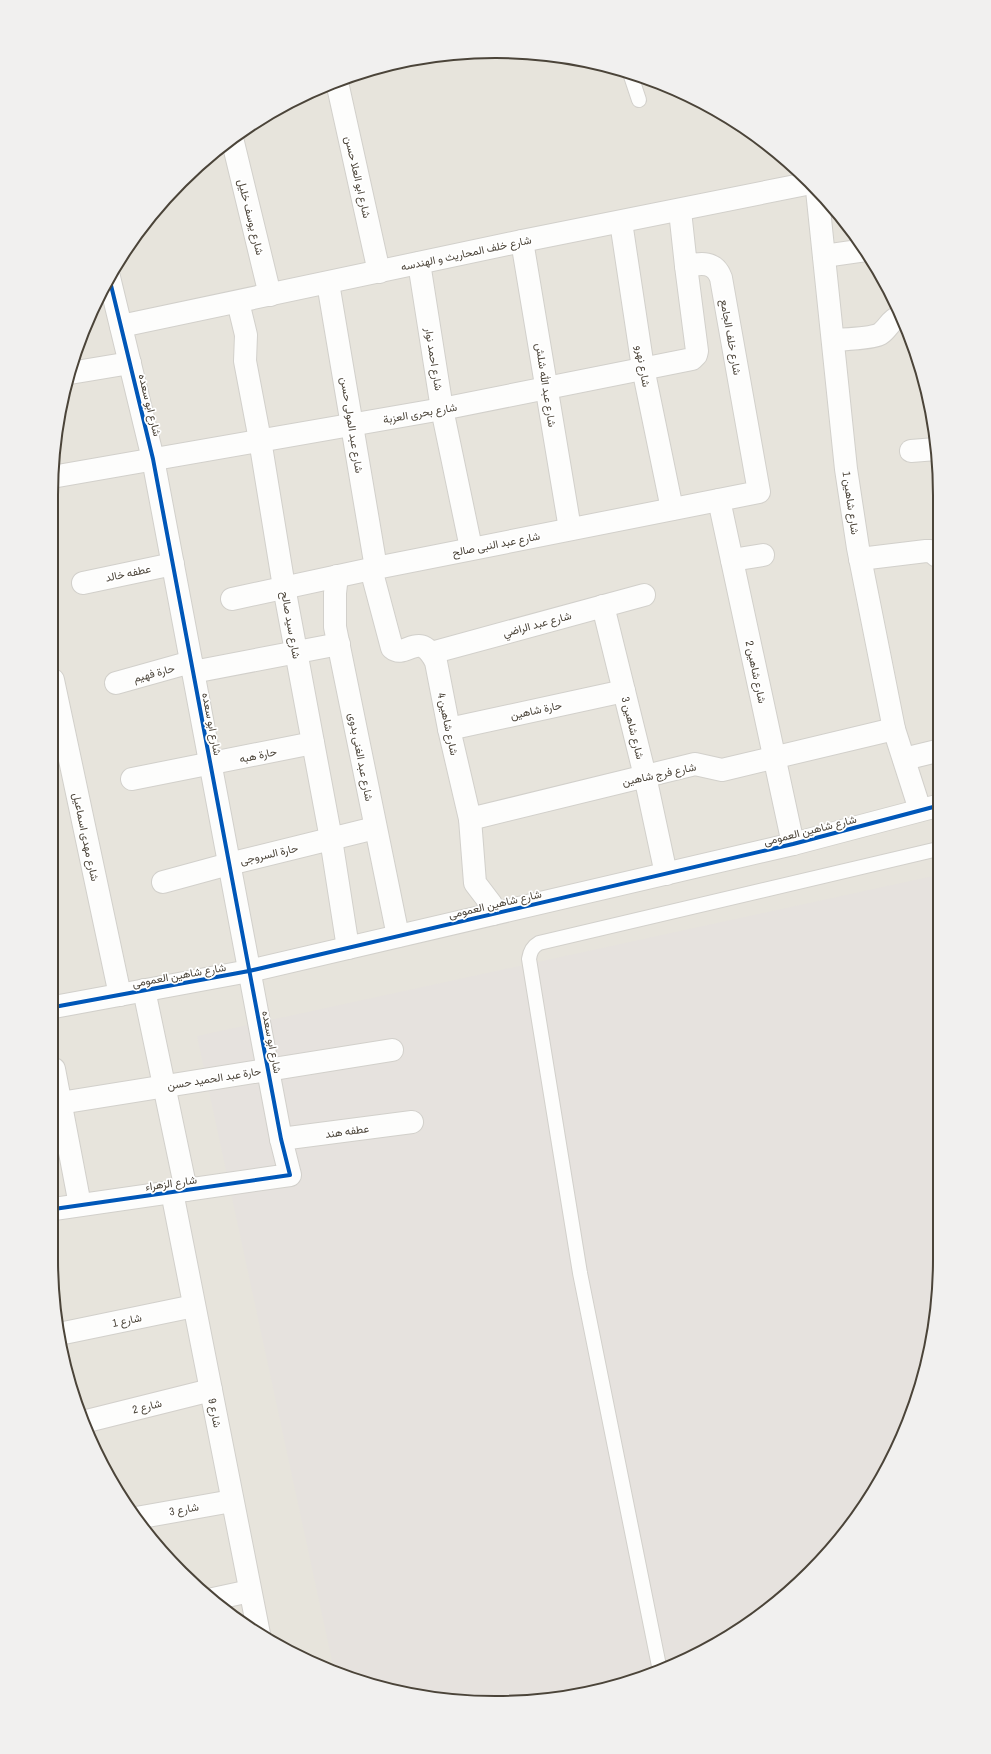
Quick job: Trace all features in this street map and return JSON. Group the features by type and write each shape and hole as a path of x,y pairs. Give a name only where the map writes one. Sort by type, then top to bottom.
{"street":[{"name":"شارع ابو العلا حسن","path":"338,87 380,272"},
{"name":"شارع يوسف خليل","path":"234,145 270,295"},
{"name":"شارع خلف المحاريث و الهندسه","path":"121,326 522,241 680,211 803,185"},
{"name":"شارع شاهين 1","path":"818,200 846,469 860,559 894,729 904,759 929,808"},
{"path":"680,211 686,266"},
{"name":"شارع نهرو","path":"620,222 643,368 672,509"},
{"name":"شارع عبد الله شلش","path":"522,241 570,529"},
{"path":"824,256 858,251"},
{"name":"شارع احمد نوار","path":"418,263 442,409 472,548"},
{"name":"شارع خلف الجامع","path":"686,266 702,263 707,264 712,266 719,273 759,492"},
{"name":"شارع بحرى العزبة","path":"59,476 442,409 692,359 696,355 697,351 686,266"},
{"name":"شارع عبد المولى حسن","path":"328,283 352,424 373,568"},
{"name":"شارع ابو سعده","path":"111,287 153,459 281,1139 290,1175"},
{"name":"شارع سيد صالح","path":"238,302 246,335 245,361 260,440 284,587 331,839 348,948"},
{"path":"833,340 875,336 884,331 896,319"},
{"path":"76,372 130,363"},
{"path":"911,451 930,449"},
{"name":"شارع عبد النبى صالح","path":"232,599 373,568 759,492"},
{"name":"شارع شاهين 2","path":"719,500 793,844"},
{"path":"860,559 929,551 933,553"},
{"path":"732,560 763,555"},
{"name":"عطفه خالد","path":"83,583 173,564"},
{"path":"373,568 392,648 399,651 417,646 424,647 431,653"},
{"name":"شارع عبد الغنى بدوى","path":"337,576 334,610 339,644 398,936"},
{"name":"شارع عبد الراضي","path":"431,653 644,595"},
{"name":"شارع شاهين 3","path":"603,606 645,776 666,874"},
{"name":"حارة فهيم","path":"116,683 192,667 296,653 339,644"},
{"name":"شارع شاهين 4","path":"431,653 436,662 449,729 470,819 475,883 489,902 493,914"},
{"name":"حارة شاهين","path":"449,729 624,692"},
{"name":"شارع مهدى اسماعيل","path":"58,704 120,995"},
{"name":"شارع فرج شاهين","path":"470,819 694,764 722,770 894,729"},
{"name":"حارة هبه","path":"132,779 313,743"},
{"path":"904,759 933,752"},
{"name":"شارع شاهين العمومى","path":"58,1006 249,971 793,844 929,808"},
{"name":"حارة السروجى","path":"163,882 229,864 376,828"},
{"name":"شارع 9","path":"144,990 163,1086 194,1306 257,1625"},
{"name":"حارة عبد الحميد حسن","path":"60,1103 392,1050"},
{"path":"58,1092 80,1205"},
{"name":"عطفه هند","path":"281,1139 412,1122"},
{"name":"شارع الزهراء","path":"58,1208 290,1175"},
{"name":"شارع 1","path":"64,1333 194,1306"},
{"name":"شارع 2","path":"89,1421 211,1390"},
{"name":"شارع 3","path":"142,1517 232,1500"},
{"path":"219,1598 250,1591"}],"lane":[{"path":"632,80 639,100"},
{"path":"659,1665 580,1273 528,959 530,953 538,942 933,850"}],"shaded area":[{"path":"467,59 524,59 581,66 609,73 663,91 689,103 739,132 762,148 805,186 843,229 874,277 900,328 910,355 925,410 932,467 933,496 932,1287 925,1344 918,1372 900,1426 888,1452 859,1502 843,1525 805,1568 762,1606 739,1622 689,1651 636,1673 581,1688 553,1692 496,1696 467,1695 410,1688 355,1673 328,1663 277,1637 229,1606 186,1568 167,1547 148,1525 132,1502 103,1452 91,1426 81,1399 66,1344 59,1287 59,467 66,410 73,382 91,328 103,302 132,252 148,229 186,186 207,167 229,148 277,117 328,91 355,81 410,66 438,62"},
{"path":"933,876 933,1258 929,1316 925,1344 918,1372 900,1426 874,1477 843,1525 805,1568 762,1606 739,1622 689,1651 663,1663 609,1681 581,1688 524,1695 467,1695 410,1688 355,1673 333,1665 197,1036"}],"cycle path":[{"path":"58,1208 290,1175 281,1139 153,459 111,287"},
{"path":"58,1006 249,971 793,844 933,807"}]}
